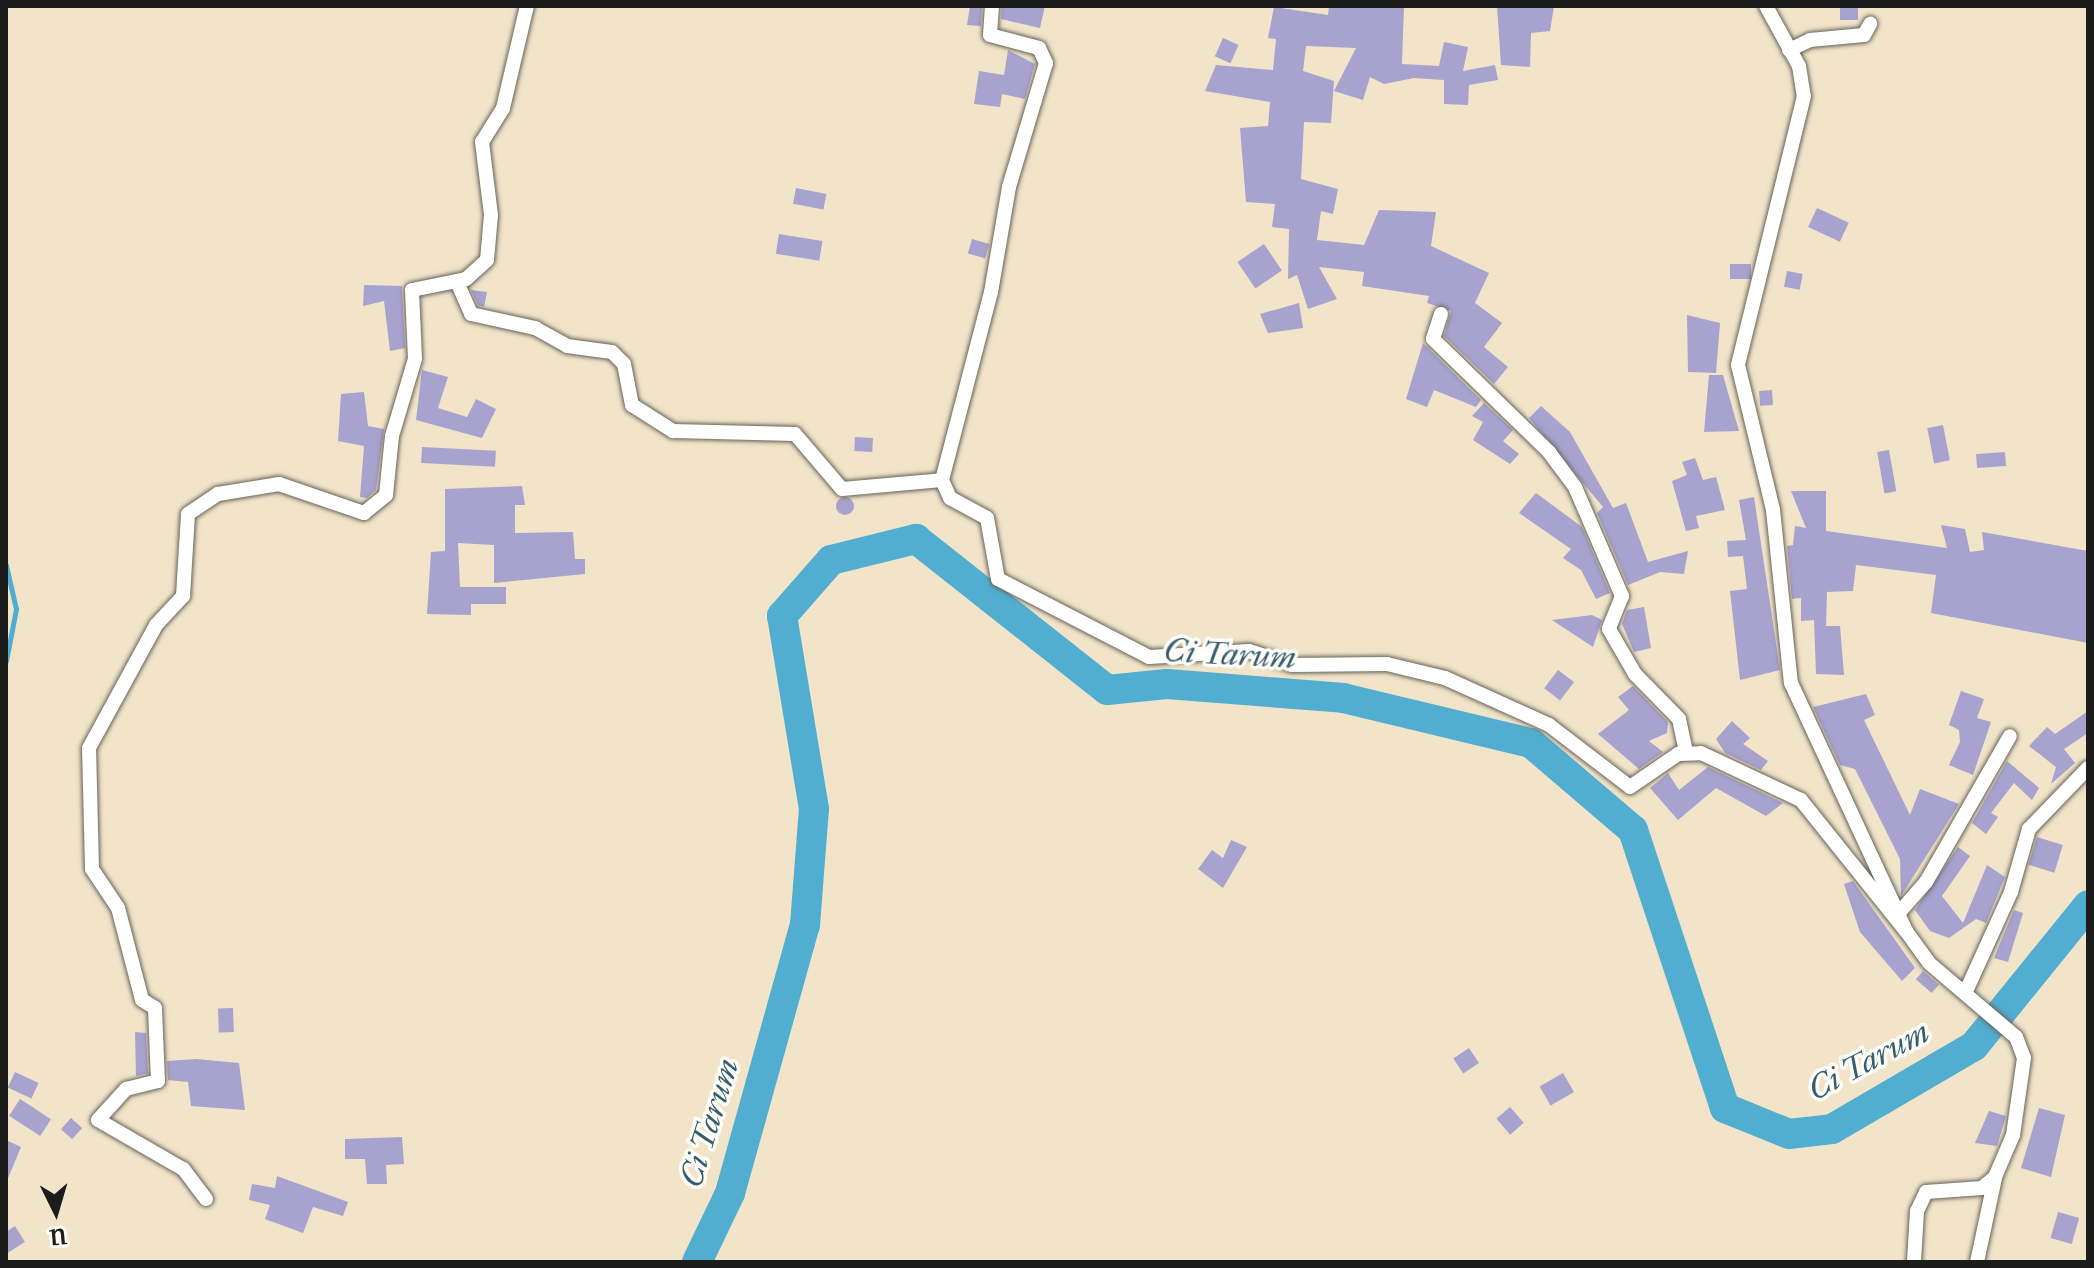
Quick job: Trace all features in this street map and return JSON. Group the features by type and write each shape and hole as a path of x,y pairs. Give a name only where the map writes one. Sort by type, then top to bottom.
{"street":[{"path":"206,1199 183,1169 98,1120 126,1089 158,1081 155,1008 142,1000 118,908 92,869 89,748 156,625 183,596 188,514 218,494 279,484 364,513 386,495 392,436 415,359 413,288 457,282 487,260 491,215 482,142 503,108 527,6"},
{"path":"992,6 990,35 1039,48 1046,63 1009,187 991,292 942,480 950,498 987,518 998,579 1141,655 1249,651 1292,665 1406,667 1549,725 1633,787 1686,752"},
{"path":"1765,6 1789,50 1804,96 1738,347 1738,373 1771,497 1794,693 1855,810 1906,931"},
{"path":"1789,50 1810,40 1864,35 1870,24"},
{"path":"457,282 471,314 535,328 567,346 612,352 624,364 632,405 673,431 795,434 842,489 942,480"},
{"path":"1441,314 1433,339 1549,452 1575,487 1622,596 1609,629 1635,674 1679,719 1686,752"},
{"path":"1897,915 1926,882 2010,736"},
{"path":"1686,752 1791,792 1941,974 1970,991 2016,1037 2025,1080 1995,1177 1977,1262"},
{"path":"1970,991 2011,892 2029,829 2088,768"},
{"path":"1914,1262 1917,1211 1926,1192 1982,1188 1995,1177"}],"building":[{"path":"970,6 982,6 981,26 967,25"},
{"path":"1002,6 1045,6 1040,28 1001,19"},
{"path":"1329,6 1404,6 1402,64 1439,66 1444,42 1468,47 1463,71 1495,65 1498,80 1469,85 1468,105 1444,104 1444,80 1414,78 1384,84 1370,77 1363,100 1334,91 1356,48 1306,46 1303,71 1334,81 1331,123 1304,122 1301,179 1338,189 1333,214 1321,211 1317,240 1364,245 1379,210 1436,212 1431,246 1489,273 1475,303 1502,323 1484,347 1508,367 1494,384 1444,336 1451,311 1427,303 1429,296 1362,286 1364,272 1319,267 1337,299 1308,309 1297,275 1288,279 1289,229 1272,227 1275,204 1246,202 1240,128 1268,126 1270,102 1205,91 1216,65 1273,70 1276,39 1268,38 1274,7 1328,15"},
{"path":"1497,6 1554,6 1550,31 1531,33 1530,67 1501,65"},
{"path":"1840,6 1858,6 1858,20 1840,20"},
{"path":"1223,38 1239,45 1230,63 1215,56"},
{"path":"1008,50 1035,64 1025,99 1002,94 1000,107 974,104 979,71 1004,75"},
{"path":"796,188 826,194 823,210 793,204"},
{"path":"1817,208 1849,223 1840,242 1808,227"},
{"path":"779,234 822,241 819,261 776,254"},
{"path":"972,239 989,244 985,258 968,253"},
{"path":"1264,244 1282,271 1255,288 1237,262"},
{"path":"1730,264 1751,264 1751,279 1730,279"},
{"path":"1787,271 1803,274 1800,290 1784,287"},
{"path":"364,285 402,286 405,348 390,351 384,301 363,306"},
{"path":"471,290 487,292 484,307 478,305"},
{"path":"1299,303 1303,328 1268,333 1260,314"},
{"path":"1687,315 1720,323 1716,373 1688,372"},
{"path":"1423,343 1481,400 1476,407 1434,390 1427,407 1406,399"},
{"path":"422,370 448,377 438,408 467,417 476,399 496,409 482,438 416,420"},
{"path":"1709,375 1723,375 1739,431 1704,432"},
{"path":"1772,390 1773,405 1760,406 1759,391"},
{"path":"364,392 368,426 384,429 376,490 367,498 360,497 364,446 338,441 341,394"},
{"path":"1484,403 1513,430 1503,441 1519,454 1510,464 1473,440 1483,422 1472,416"},
{"path":"1541,406 1570,432 1613,508 1626,503 1648,562 1688,551 1684,574 1660,572 1628,585 1597,513 1603,507 1529,418"},
{"path":"1943,425 1950,460 1934,463 1927,428"},
{"path":"855,437 873,438 872,452 854,451"},
{"path":"422,447 496,451 495,467 421,463"},
{"path":"1889,450 1896,491 1884,493 1877,452"},
{"path":"2005,452 2006,466 1977,468 1976,454"},
{"path":"1695,458 1703,480 1716,477 1725,510 1696,516 1699,528 1686,531 1672,481 1687,475 1682,462"},
{"path":"522,486 525,505 515,505 515,533 573,532 575,559 585,559 585,574 494,583 494,545 458,543 460,587 506,587 506,604 471,604 471,615 427,614 431,552 445,551 445,489"},
{"path":"1791,491 1826,491 1826,531 1947,548 1941,525 1965,529 1970,552 1984,550 1982,532 2088,551 2088,643 1931,613 1936,575 1856,565 1853,591 1827,592 1826,626 1840,626 1844,675 1816,674 1814,620 1801,621 1801,598 1792,599 1787,546 1793,545 1795,526 1806,528"},
{"path":"1536,493 1582,527 1610,593 1596,599 1581,570 1563,558 1571,549 1519,513"},
{"path":"845,497 854,506 845,515 836,506"},
{"path":"1754,497 1780,670 1740,680 1730,591 1747,589 1743,556 1728,557 1727,541 1746,540 1739,500"},
{"path":"1644,607 1651,648 1634,652 1622,624 1627,610"},
{"path":"1592,615 1602,620 1593,647 1552,620"},
{"path":"1558,670 1574,682 1560,700 1544,688"},
{"path":"1633,686 1668,722 1667,733 1649,741 1663,752 1639,769 1598,734 1629,710 1618,697"},
{"path":"1961,691 1984,699 1977,718 1991,722 1973,775 1949,765 1960,742 1959,730 1949,725"},
{"path":"1866,694 1875,715 1864,720 1910,815 1920,789 1959,804 1901,896 1900,859 1855,769 1840,765 1813,707"},
{"path":"2088,711 2088,733 2064,749 2075,763 2051,784 2056,767 2029,746 2047,727 2055,734"},
{"path":"1732,721 1750,738 1743,744 1768,761 1761,770 1725,753 1716,739"},
{"path":"2007,761 2039,788 2032,800 2014,783 1991,813 1998,817 1986,834 1972,823"},
{"path":"1708,767 1783,803 1766,816 1716,788 1678,820 1650,788 1668,773 1679,790"},
{"path":"2037,837 2063,845 2054,873 2029,865"},
{"path":"1231,840 1247,847 1223,888 1198,869 1212,850 1223,858"},
{"path":"1958,847 1970,856 1942,896 1963,923 1987,865 2005,877 1986,923 1976,919 1949,938 1930,931 1915,910"},
{"path":"1853,881 1915,968 1902,981 1860,932 1844,884"},
{"path":"2014,910 2023,913 2008,962 1994,958"},
{"path":"1923,971 1939,985 1932,993 1916,979"},
{"path":"233,1008 234,1032 219,1033 218,1009"},
{"path":"135,1032 146,1033 148,1073 136,1076"},
{"path":"1469,1048 1479,1063 1463,1074 1453,1059"},
{"path":"196,1059 239,1063 245,1110 191,1106 188,1082 168,1080 167,1061"},
{"path":"15,1072 39,1083 31,1098 8,1087"},
{"path":"1563,1073 1574,1092 1551,1106 1540,1086"},
{"path":"20,1099 51,1119 40,1136 9,1116"},
{"path":"1510,1107 1524,1123 1510,1135 1496,1119"},
{"path":"2039,1108 2065,1115 2051,1177 2021,1168"},
{"path":"1989,1111 2006,1116 1997,1146 1975,1143"},
{"path":"71,1118 82,1128 72,1139 61,1129"},
{"path":"402,1137 404,1164 386,1165 387,1184 367,1184 365,1159 345,1159 345,1139"},
{"path":"6,1140 21,1147 6,1183"},
{"path":"277,1176 348,1202 343,1216 313,1207 303,1233 265,1219 270,1205 249,1200 252,1184 275,1188"},
{"path":"2058,1212 2079,1218 2072,1244 2051,1238"},
{"path":"15,1226 25,1242 6,1254 6,1232"}],"waterway":[{"name":"Ci Tarum","path":"697,1262 730,1193 805,925 814,809 782,616 831,560 916,539 1107,690 1167,684 1343,698 1531,743 1633,830 1725,1108 1789,1134 1832,1129 1974,1046 2088,905"},
{"path":"6,565 16,609 6,661"}]}
